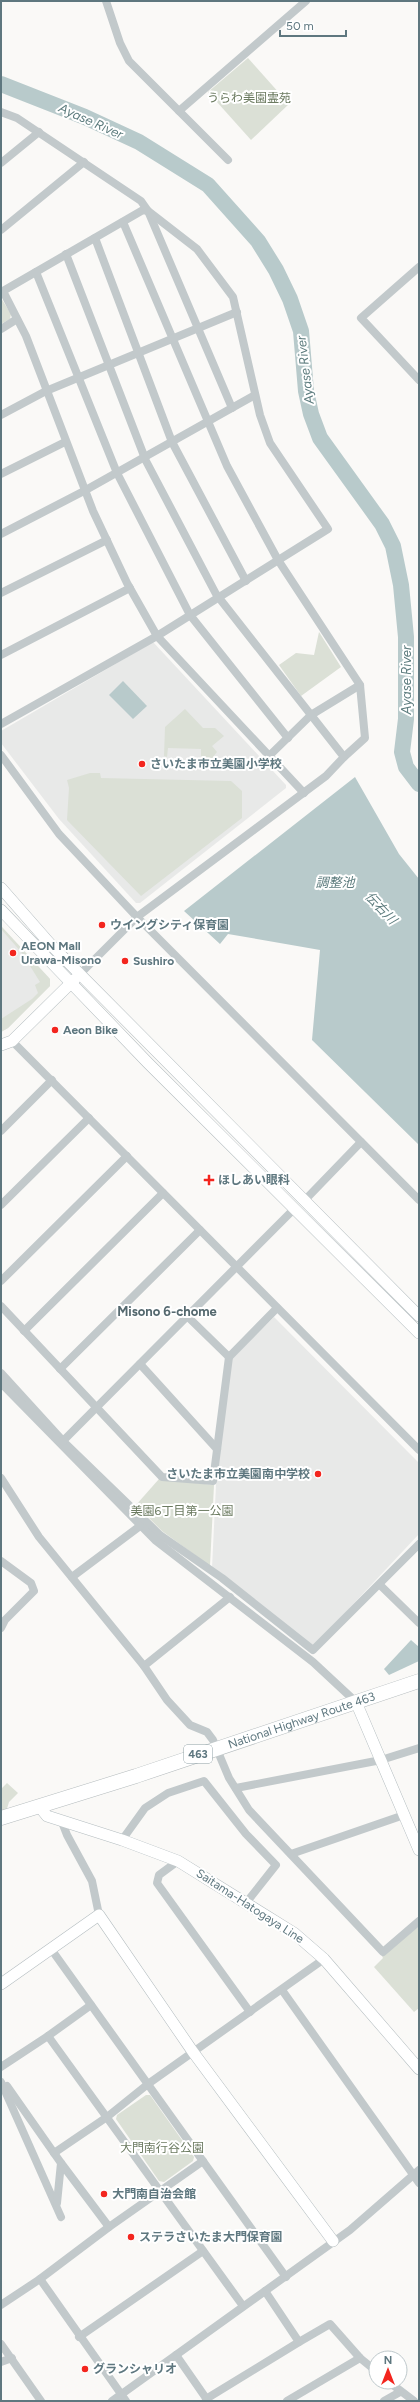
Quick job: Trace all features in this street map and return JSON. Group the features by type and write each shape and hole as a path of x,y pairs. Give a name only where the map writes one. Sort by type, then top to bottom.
{"highway":[{"name":"National Highway Route 463","path":"1,1818 419,1681"}],"street":[{"path":"106,1 120,43 129,61 228,160"},
{"path":"179,111 306,1"},
{"path":"1,112 17,118 141,201 148,211 232,408"},
{"path":"1,163 39,132"},
{"path":"1,230 84,162"},
{"path":"1,724 157,636 328,529 270,443 256,395 233,297 197,249 148,211 142,210 96,238 2,290 17,319 84,492 130,588 157,636 268,757 304,793"},
{"path":"1,1045 12,1041 137,917 326,776 365,738 360,685 278,560 227,466 123,222"},
{"path":"96,238 172,442 246,581"},
{"path":"66,254 145,457 219,598 344,757"},
{"path":"419,267 362,318 419,380"},
{"path":"36,272 117,473 190,615 288,738"},
{"path":"1,415 46,392 174,340 237,312"},
{"path":"1,329 17,319"},
{"path":"1,534 84,492 256,395"},
{"path":"1,474 65,442"},
{"path":"1,593 107,540"},
{"path":"1,655 130,588"},
{"path":"268,757 311,715 360,685"},
{"path":"1,755 59,834 137,917 419,1200"},
{"path":"1,888 80,974 419,1316"},
{"path":"1,910 70,983 419,1333"},
{"path":"12,1041 419,1450"},
{"path":"1,1131 52,1080"},
{"path":"1,1205 89,1118"},
{"path":"304,1201 361,1142"},
{"path":"1,1281 127,1156"},
{"path":"24,1331 163,1193"},
{"path":"63,1441 295,1208"},
{"path":"60,1369 200,1230"},
{"path":"1,1306 162,1477 213,1481 229,1358 277,1308"},
{"path":"188,1317 229,1358"},
{"path":"140,1364 217,1449"},
{"path":"1,1373 63,1441 160,1534 222,1578 313,1650 380,1585 419,1544"},
{"path":"1,1383 155,1540 231,1597 313,1662 356,1702 418,1846"},
{"path":"1,1478 39,1537 144,1666 178,1714 190,1725 207,1732 214,1740 216,1748 249,1810 383,1952 419,1921"},
{"path":"72,1577 140,1526"},
{"path":"1,1561 31,1583 34,1591 5,1620 1,1628"},
{"path":"380,1585 418,1621"},
{"path":"144,1666 231,1597"},
{"path":"236,1788 381,1760 419,1748"},
{"path":"122,1840 145,1808 168,1793 204,1781 246,1834 276,1865 246,1903"},
{"name":"Saitama-Hatogaya Line","path":"39,1806 47,1816 62,1822 122,1840 178,1861 294,1933 324,1959 419,2069"},
{"path":"291,1854 404,1815"},
{"path":"62,1822 67,1836 92,1881 99,1915 194,2052 333,2242"},
{"path":"178,1861 159,1876 157,1883 250,2012"},
{"path":"1,1984 99,1915"},
{"path":"51,1949 286,2277"},
{"path":"54,2153 107,2117 148,2084 324,1959"},
{"path":"282,1990 416,2172 419,2184"},
{"path":"1,2067 91,2005"},
{"path":"48,2036 243,2306"},
{"path":"1,2078 61,2163 109,2227"},
{"path":"1,2082 57,2204 61,2217"},
{"path":"1,2305 40,2279 109,2227 203,2161"},
{"path":"57,2204 61,2163"},
{"path":"112,2401 124,2398 176,2355 350,2230 416,2172"},
{"path":"79,2337 203,2251"},
{"path":"40,2279 79,2337 124,2398"},
{"path":"265,2291 299,2342"},
{"path":"176,2355 207,2400 330,2324 360,2358 368,2364"},
{"path":"1,2344 41,2401"},
{"path":"1,2362 12,2358"},
{"path":"287,2401 360,2358"},
{"path":"384,2401 400,2392 414,2401"}],"shaded area":[{"name":"さいたま市立美園小学校","path":"153,642 286,785 286,788 140,903 136,903 59,819 1,743 1,731"},
{"name":"AEON Mall Urawa-Misono","path":"1,926 50,979 50,986 8,1028 1,1032"},
{"name":"さいたま市立美園南中学校","path":"274,1317 419,1463 419,1534 313,1647 212,1568 216,1485 231,1360"}],"green space":[{"name":"うらわ美園霊苑","path":"248,58 289,104 251,140 208,92"},
{"path":"1,298 11,314 10,319 1,324"},
{"path":"319,632 341,667 301,696 279,665 296,653 314,655"},
{"path":"185,709 203,728 215,728 224,736 212,746 217,752 212,758 201,757 201,749 168,748 167,757 164,756 165,727"},
{"path":"90,773 100,773 101,778 231,781 242,791 242,818 141,896 67,820 69,788 67,780"},
{"path":"1,926 50,979 50,986 8,1028 1,1032 1,1019 32,999 38,993 35,985 40,982 22,953 1,929"},
{"name":"美園6丁目第一公園","path":"159,1479 214,1485 210,1566 162,1531 136,1505"},
{"path":"7,1783 18,1793 9,1802 6,1812 1,1812 1,1789"},
{"path":"419,1926 419,2008 414,2012 374,1967 383,1958 382,1956"},
{"name":"大門南行谷公園","path":"146,2095 150,2095 194,2157 193,2161 164,2182 159,2181 116,2119 117,2115"}],"water":[{"path":"123,681 147,706 133,719 109,695"},
{"name":"調整池","path":"355,777 399,854 419,879 419,1145 312,1040 320,950 228,934 220,944 184,911"},
{"path":"411,1640 419,1647 419,1661 389,1675 384,1669"}],"waterway":[{"name":"Ayase River","path":"1,84 85,117 139,142 208,185 258,241 276,270 290,299 301,331 306,391 311,414 320,438 382,524 393,546 401,585 406,637 406,719 402,752 406,767 419,784"}],"place":[{"name":"さいたま市立美園小学校","path":"142,764"},
{"name":"ウイングシティ保育園","path":"102,925"},
{"name":"AEON Mall Urawa-Misono","path":"13,953"},
{"name":"Sushiro","path":"125,961"},
{"name":"Aeon Bike","path":"55,1030"},
{"name":"ほしあい眼科","path":"209,1180"},
{"name":"さいたま市立美園南中学校","path":"318,1474"},
{"name":"大門南自治会館","path":"104,2194"},
{"name":"ステラさいたま大門保育園","path":"131,2237"},
{"name":"グランシャリオ","path":"85,2369"}],"district":[{"name":"Misono 6-chome","path":"167,1311"}],"water label":[{"name":"伝右川","path":"381,908"}]}
